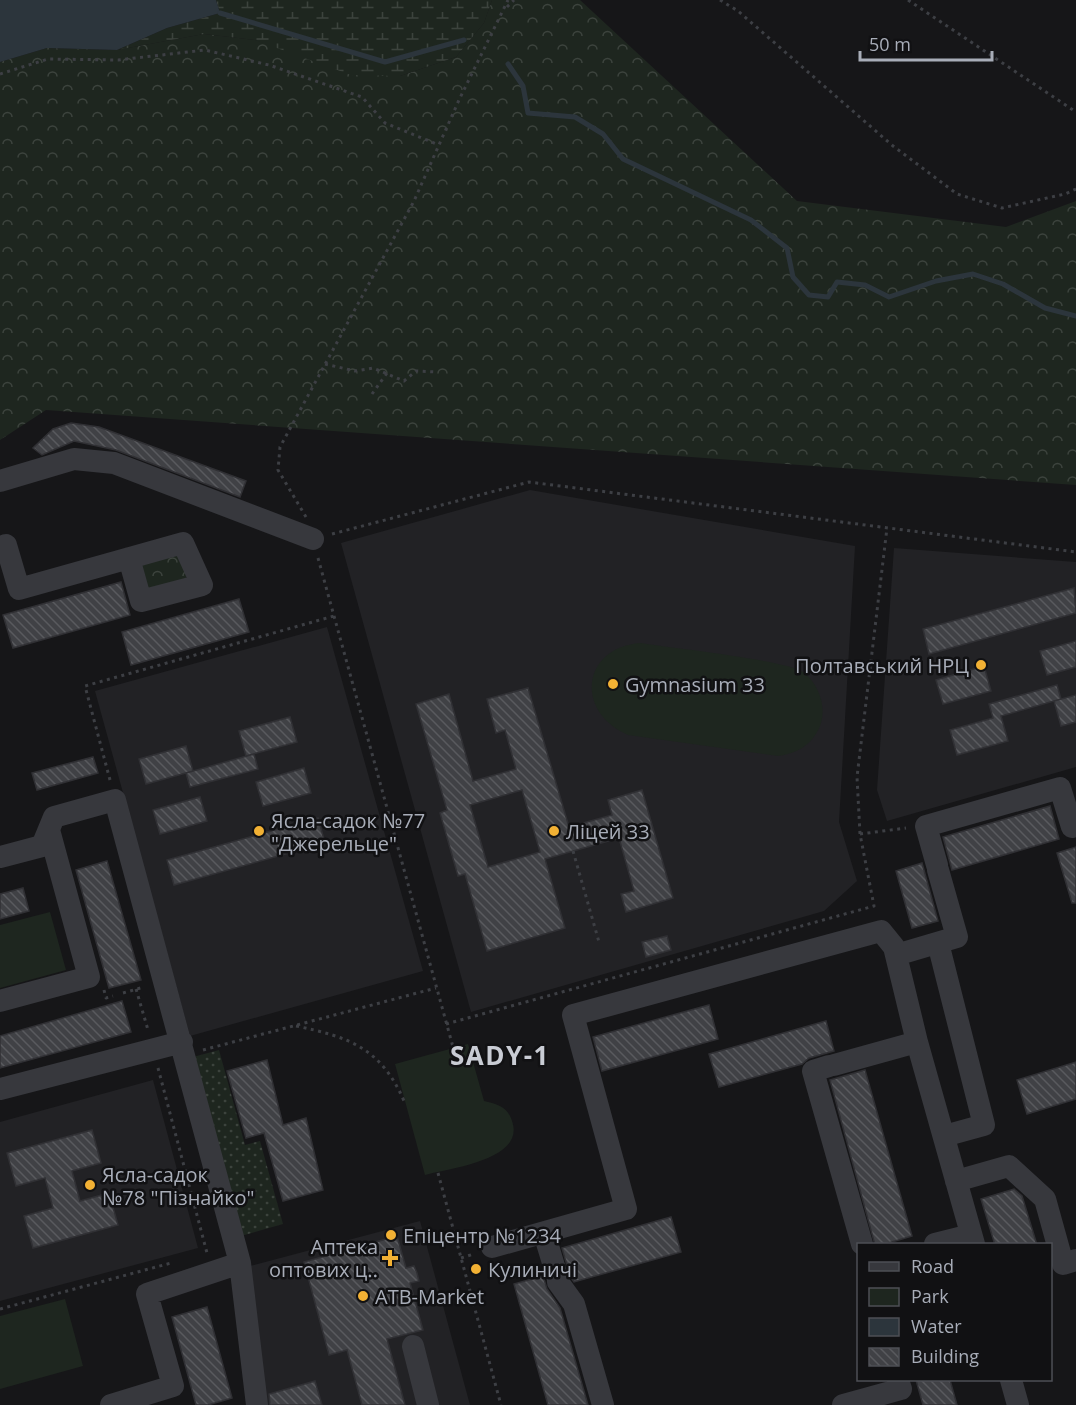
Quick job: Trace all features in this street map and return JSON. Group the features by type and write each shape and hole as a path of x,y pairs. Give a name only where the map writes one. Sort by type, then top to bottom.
{"street":[{"path":"0,481 74,459 114,463 313,539"},
{"path":"0,547 6,545 19,590 129,558"},
{"path":"896,955 957,938 926,826 1060,788 1072,827 1076,826"},
{"path":"0,857 42,846 54,817 115,800 184,1048 240,1263 257,1405"},
{"path":"0,1001 89,977 49,830"},
{"path":"492,1247 626,1209 573,1015 881,931 890,940 896,955 917,1042 972,1240 950,1243"},
{"path":"938,943 984,1125 944,1136"},
{"path":"861,1243 813,1071 917,1042"},
{"path":"0,1089 153,1049 184,1048"},
{"path":"957,1181 1009,1166 1045,1199 1063,1264 1076,1260"},
{"path":"544,1233 557,1279 574,1304 603,1405"},
{"path":"111,1405 173,1386 147,1294 240,1263"},
{"path":"413,1346 428,1405"},
{"path":"843,1405 901,1389 898,1381"},
{"path":"1011,1381 1018,1405"}],"path":[{"path":"453,1047 304,509 278,470 280,447 414,201 508,0"},
{"path":"503,10 514,0"},
{"path":"720,0 738,11 893,146 957,194 1002,208 1065,194 1076,189"},
{"path":"908,0 1076,112"},
{"path":"0,74 48,59 118,60 204,50 269,65 362,97 385,123 439,145"},
{"path":"325,364 355,371 373,368 404,381 416,371 437,372"},
{"path":"372,394 387,373"},
{"path":"313,539 529,482 1076,552"},
{"path":"446,1024 874,906 861,834 857,777 887,528"},
{"path":"115,800 85,686 334,616"},
{"path":"861,834 926,826"},
{"path":"573,851 599,942"},
{"path":"184,1048 295,1025 436,988"},
{"path":"136,989 207,1254 196,1257"},
{"path":"295,1025 338,1034 364,1050 385,1068 404,1101"},
{"path":"438,1173 501,1405"},
{"path":"0,1309 173,1263"}],"shaded area":[{"name":"Gymnasium 33","path":"530,490 855,546 839,822 857,881 824,911 471,1012 341,543"},
{"name":"Полтавський НРЦ","path":"894,548 1076,562 1076,767 887,821 877,790"},
{"name":"Ясла-садок №77 \"Джерельце\"","path":"327,627 423,971 190,1036 95,691"},
{"name":"Ясла-садок №78 \"Пізнайко\"","path":"153,1080 198,1248 0,1301 0,1122"},
{"path":"420,1221 470,1405 266,1405 250,1266"}],"green space":[{"path":"216,0 492,0 484,23 456,57 400,76 351,75 255,40 204,34 117,50 167,28 220,13"},
{"path":"492,0 580,0 797,201 1006,227 1076,201 1076,485 46,410 0,440 0,62 47,48 117,50 204,34 255,40 294,52 400,76 456,57 484,23"},
{"path":"181,553 187,580 151,590 145,587 139,566"},
{"path":"641,643 775,663 803,672 817,689 822,704 822,719 817,733 804,747 778,756 628,735 611,725 599,711 593,697 592,682 597,668 606,656 621,647"},
{"path":"50,912 66,970 0,988 0,925"},
{"path":"468,1044 484,1101 498,1105 508,1112 512,1121 513,1134 508,1145 483,1160 425,1175 395,1064"},
{"path":"219,1050 245,1145 260,1141 283,1224 241,1236 193,1057"},
{"path":"65,1299 83,1366 0,1389 0,1316"}],"water":[{"path":"0,0 216,0 220,13 167,28 117,50 47,48 0,62"}],"building":[{"path":"71,423 99,427 246,481 240,497 116,450 74,441 42,455 33,448 53,429"},
{"path":"121,582 130,615 13,648 3,615"},
{"path":"1074,588 1076,613 929,654 923,629"},
{"path":"239,599 249,632 131,665 122,632"},
{"path":"1076,641 1076,667 1047,675 1040,651"},
{"path":"984,666 991,691 943,704 936,680"},
{"path":"1057,685 1061,699 1001,716 1008,741 957,755 950,730 993,718 989,704"},
{"path":"528,688 569,827 612,815 608,800 642,790 673,898 626,912 621,894 634,891 619,838 545,859 565,928 487,951 465,874 458,876 440,813 447,810 416,704 449,694 473,781 516,769 505,730 496,733 487,699","holes":["522,790 540,852 488,867 470,805"]},
{"path":"1076,695 1076,722 1061,726 1054,701"},
{"path":"290,717 297,742 246,756 239,731"},
{"path":"186,746 193,771 146,784 139,759"},
{"path":"254,754 258,769 190,787 186,773"},
{"path":"93,757 98,773 37,790 32,773"},
{"path":"304,768 311,793 263,806 256,782"},
{"path":"200,797 207,821 160,834 153,810"},
{"path":"1050,806 1059,839 952,870 943,837"},
{"path":"318,818 325,843 174,885 167,860"},
{"path":"1076,847 1076,903 1072,903 1057,853"},
{"path":"107,861 141,980 109,988 76,870"},
{"path":"922,863 938,921 912,928 896,871"},
{"path":"23,888 29,911 0,919 0,894"},
{"path":"667,936 671,950 646,957 642,942"},
{"path":"122,1001 131,1032 0,1068 0,1036"},
{"path":"709,1005 718,1039 602,1071 593,1037"},
{"path":"826,1021 834,1051 809,1058 802,1064 719,1087 709,1054"},
{"path":"267,1060 283,1125 306,1118 323,1190 283,1201 264,1133 246,1138 227,1071"},
{"path":"1076,1062 1076,1099 1027,1114 1017,1080"},
{"path":"865,1070 912,1236 889,1243 874,1243 830,1080"},
{"path":"92,1130 101,1163 72,1171 80,1201 109,1193 118,1225 33,1248 24,1216 53,1208 45,1178 16,1186 7,1153"},
{"path":"1014,1189 1022,1196 1036,1243 994,1243 981,1199"},
{"path":"671,1217 681,1252 574,1282 570,1276 562,1248"},
{"path":"397,1236 406,1268 414,1266 417,1273 419,1281 410,1283 423,1330 387,1339 405,1405 362,1405 347,1350 329,1355 304,1262"},
{"path":"543,1276 547,1289 560,1308 588,1405 548,1405 514,1284"},
{"path":"207,1307 232,1398 208,1405 196,1405 172,1317"},
{"path":"315,1381 322,1405 270,1405 269,1394"},
{"path":"916,1381 950,1381 957,1405 923,1405"}],"waterway":[{"path":"220,13 385,62 464,40"},
{"path":"508,64 523,86 528,113 575,117 603,134 623,159 751,220 787,248 793,277 809,295 828,297 837,282 865,285 889,297 936,281 973,274 1003,284 1045,308 1076,316"}],"place":[{"name":"Полтавський НРЦ","path":"981,665"},
{"name":"Gymnasium 33","path":"613,684"},
{"name":"Ясла-садок №77 \"Джерельце\"","path":"259,831"},
{"name":"Ліцей 33","path":"554,831"},
{"name":"Ясла-садок №78 \"Пізнайко\"","path":"90,1185"},
{"name":"Епіцентр №1234","path":"391,1235"},
{"name":"Аптека оптових ц‥","path":"390,1258"},
{"name":"Кулиничі","path":"476,1269"},
{"name":"ATB-Market","path":"363,1296"}],"district":[{"name":"SADY-1","path":"500,1055"}]}
